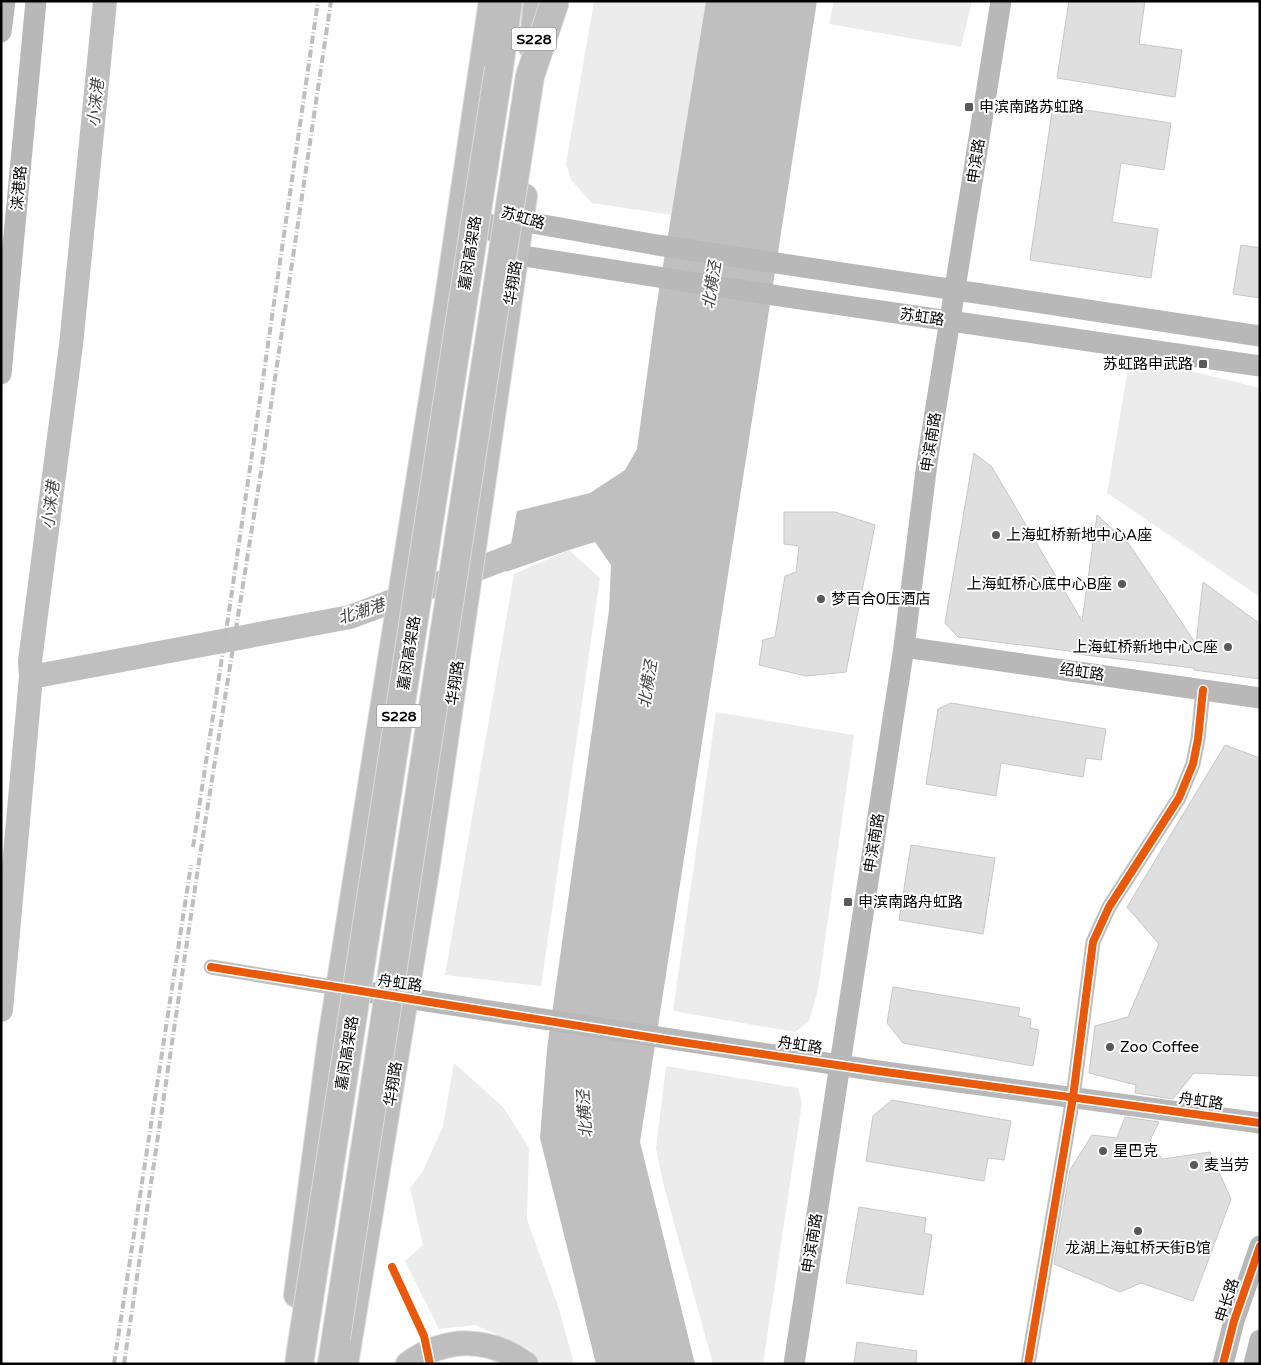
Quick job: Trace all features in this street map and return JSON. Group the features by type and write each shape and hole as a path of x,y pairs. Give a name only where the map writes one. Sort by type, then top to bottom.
{"highway":[{"path":"498,1 499,68"},
{"name":"嘉闵高架路","path":"299,1364 508,1"},
{"name":"S228","path":"335,1355 530,76 538,1"},
{"path":"530,76 554,1"}],"main road":[{"path":"1,32 5,1"},
{"name":"涞港路","path":"1,374 36,1"},
{"path":"286,1364 338,988 491,1"},
{"name":"华翔路","path":"346,1364 428,864 554,1"},
{"name":"申滨路","path":"950,322 1001,1"},
{"name":"苏虹路","path":"462,197 522,221 657,245 1260,336"},
{"name":"苏虹路","path":"462,197 517,255 950,322 1260,366"},
{"name":"申滨南路","path":"794,1364 904,646 927,463 950,322"},
{"name":"绍虹路","path":"904,646 1260,698"},
{"name":"舟虹路","path":"338,988 407,997 667,1040 1260,1123"},
{"name":"申长路","path":"1223,1364 1234,1321 1260,1246"},
{"path":"1254,1364 1260,1340"},
{"path":"408,1364 436,1349 470,1343 503,1349 526,1364"}],"street":[{"path":"1028,1364 1073,1097 1093,942 1109,907 1179,798 1193,764 1204,690"},
{"path":"211,966 338,988"}],"shaded area":[{"path":"594,1 706,1 672,215 592,203 571,180 566,164"},
{"path":"834,1 972,1 961,47 829,24"},
{"path":"1130,356 1260,388 1260,597 1107,493"},
{"path":"569,550 600,578 541,986 445,975 514,574"},
{"path":"716,712 854,735 818,990 809,1021 795,1032 673,1011"},
{"path":"454,1063 503,1107 529,1148 527,1219 559,1309 573,1360 572,1364 542,1364 529,1349 475,1325 439,1329 405,1261 423,1245 410,1188 423,1171 443,1126"},
{"path":"666,1066 798,1088 802,1103 763,1364 713,1364 663,1183 656,1148"}],"water":[{"name":"北横泾","path":"706,1 817,1 640,1142 695,1364 596,1364 540,1138 547,1049 609,610 611,565 595,542 506,572 517,511 590,493 625,470 637,449 656,309"}],"building":[{"path":"1069,1 1145,1 1139,44 1182,50 1175,97 1057,78"},
{"path":"1053,105 1171,123 1164,170 1121,163 1112,222 1158,229 1151,278 1030,260"},
{"path":"1241,245 1260,248 1260,298 1233,294"},
{"path":"974,453 992,467 1082,621 1097,515 1129,544 1196,644 1203,582 1260,624 1260,679 1194,670 1194,668 958,637 945,623"},
{"name":"梦百合0压酒店","path":"784,512 835,512 875,525 846,672 806,676 759,665 763,640 775,637 785,576 796,572 799,546 784,544"},
{"path":"951,703 1106,729 1101,760 1086,758 1083,777 1001,763 996,796 926,784 938,709"},
{"path":"1225,745 1260,758 1260,1076 1194,1073 1173,1099 1135,1093 1136,1085 1089,1073 1095,1026 1128,1017 1159,944 1127,907"},
{"path":"911,845 995,858 983,934 899,920"},
{"path":"893,987 1020,1008 1018,1016 1031,1019 1030,1028 1039,1030 1033,1066 903,1043 887,1023"},
{"path":"892,1100 1011,1121 1004,1160 988,1158 984,1181 866,1161 873,1116"},
{"name":"龙湖上海虹桥天街B馆","path":"1125,1117 1159,1122 1148,1144 1163,1159 1210,1152 1231,1199 1193,1301 1141,1283 1120,1292 1054,1264 1070,1170 1092,1135 1117,1138"},
{"path":"859,1207 926,1218 924,1233 932,1235 923,1295 846,1283"},
{"path":"857,1342 917,1351 916,1364 854,1364"}],"waterway":[{"name":"小涞港","path":"1,1010 31,677 30,661 71,345 105,1"},
{"name":"北潮港","path":"31,677 350,617 538,546"}],"railway":[{"path":"193,847 318,1"},
{"path":"124,1364 200,855 263,459 331,1"},
{"path":"114,1364 191,865"}],"cycle path":[{"path":"1028,1364 1073,1097 1093,942 1109,907 1179,798 1193,764 1198,739 1203,690"},
{"path":"211,967 667,1040 1260,1123"},
{"path":"1223,1364 1234,1321 1260,1246"},
{"path":"392,1267 424,1336 430,1364"}],"place":[{"name":"申滨南路苏虹路","path":"969,107"},
{"name":"苏虹路申武路","path":"1203,364"},
{"name":"上海虹桥新地中心A座","path":"996,535"},
{"name":"上海虹桥心底中心B座","path":"1122,584"},
{"name":"梦百合0压酒店","path":"821,599"},
{"name":"上海虹桥新地中心C座","path":"1228,647"},
{"name":"申滨南路舟虹路","path":"848,902"},
{"name":"Zoo Coffee","path":"1110,1047"},
{"name":"星巴克","path":"1103,1151"},
{"name":"麦当劳","path":"1194,1165"},
{"name":"龙湖上海虹桥天街B馆","path":"1138,1231"}]}
